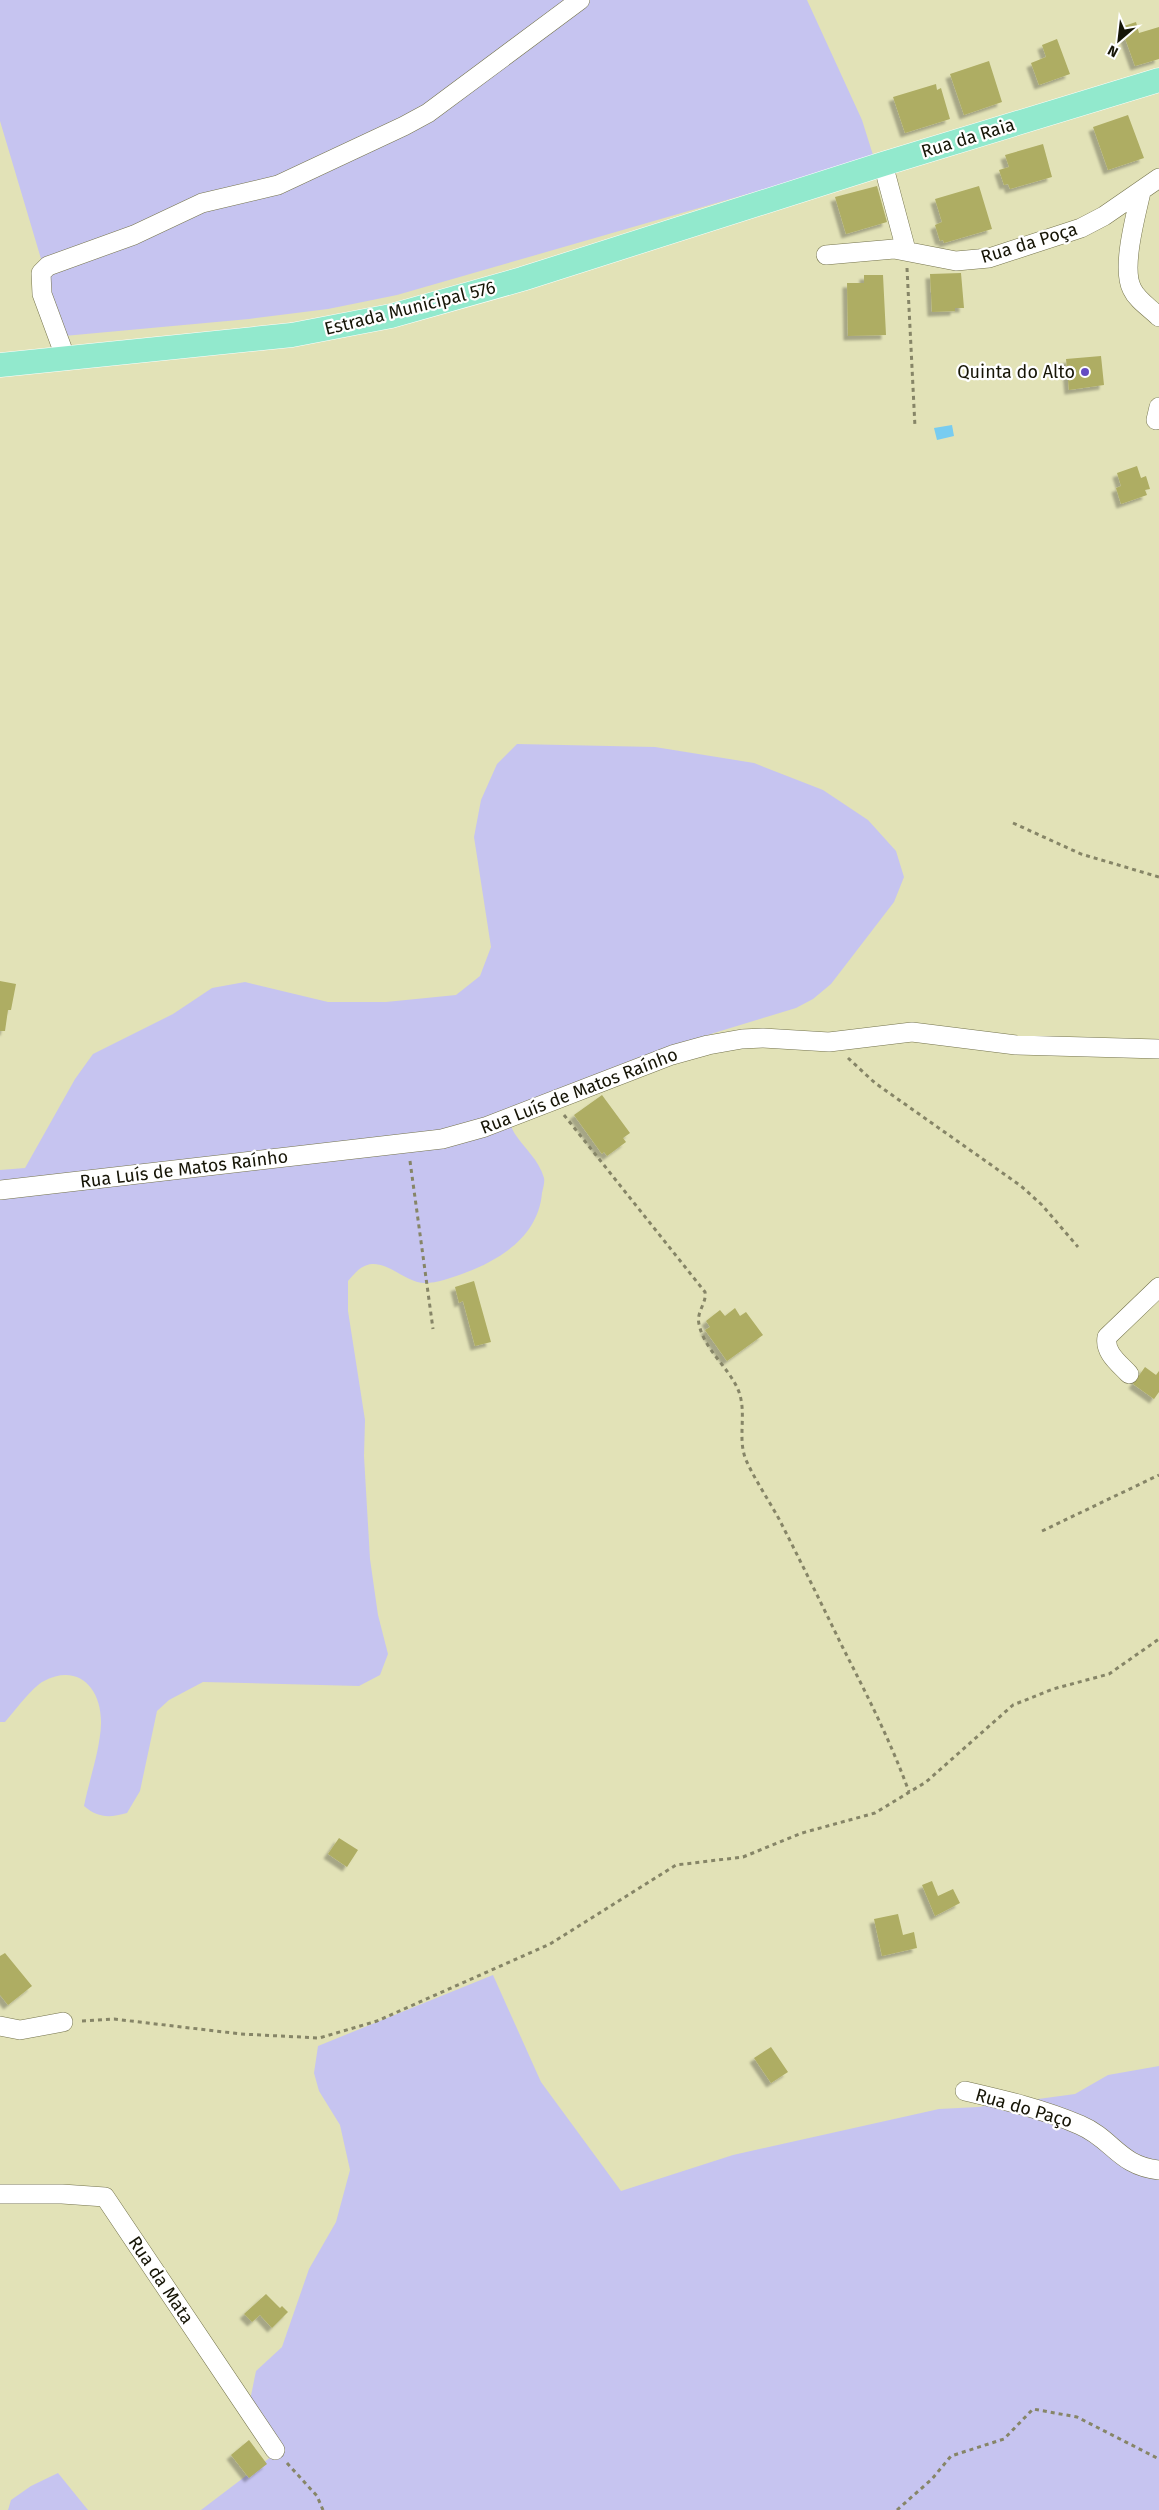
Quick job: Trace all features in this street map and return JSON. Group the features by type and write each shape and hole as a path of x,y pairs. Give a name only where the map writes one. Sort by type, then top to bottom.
{"main road":[{"name":"Rua da Raia","path":"778,198 1159,80"},
{"name":"Estrada Municipal 576","path":"0,365 292,335 391,316 522,279 778,198"}],"street":[{"path":"66,358 41,288 41,273 48,266 129,237 202,203 278,185 404,126 428,113 580,0"},
{"path":"883,164 906,250"},
{"name":"Rua da Poça","path":"826,255 894,249 956,261 989,258 1081,228 1141,192 1159,178"},
{"path":"1141,192 1131,246 1129,276 1131,288 1138,298 1159,317"},
{"name":"Rua Luís de Matos Raínho","path":"0,1190 408,1143 471,1132 657,1060 708,1045 757,1038 834,1042 920,1032 1016,1045 1159,1049"},
{"path":"1129,1374 1110,1353 1106,1345 1107,1337 1159,1287"},
{"path":"0,2026 20,2030 63,2022"},
{"name":"Rua do Paço","path":"965,2091 1037,2108 1082,2125 1104,2140 1129,2162 1141,2167 1159,2170"},
{"name":"Rua da Mata","path":"0,2194 62,2194 105,2198 275,2450"}],"path":[{"path":"906,250 915,427"},
{"path":"1013,823 1082,854 1159,877"},
{"path":"834,1042 870,1079 1025,1189 1078,1247"},
{"path":"553,1100 705,1292 705,1298 698,1314 699,1323 702,1333 730,1372 739,1394 743,1410 742,1439 744,1456 778,1518 884,1730 909,1792"},
{"path":"408,1143 433,1329"},
{"path":"1042,1531 1159,1475"},
{"path":"63,2022 114,2019 241,2034 319,2038 377,2021 550,1944 613,1907 676,1865 743,1857 802,1833 875,1813 926,1782 1013,1705 1053,1689 1109,1674 1159,1639"},
{"path":"897,2510 932,2479 951,2456 1004,2439 1033,2409 1076,2417 1159,2459"},
{"path":"275,2450 316,2496 324,2510"}],"shaded area":[{"path":"0,0 807,0 862,120 873,155 786,183 397,295 328,309 249,319 64,336 0,121"},
{"path":"952,425 954,436 937,440 934,428"},
{"path":"517,744 655,747 754,763 823,790 868,820 896,851 904,877 894,902 831,984 813,999 796,1008 714,1033 619,1066 507,1113 514,1132 539,1166 544,1181 539,1209 533,1222 515,1245 503,1254 476,1268 434,1282 425,1283 411,1280 386,1267 372,1264 361,1268 348,1281 348,1311 365,1420 364,1456 370,1559 378,1615 388,1654 380,1675 359,1686 203,1682 169,1700 157,1711 140,1791 127,1813 115,1816 99,1815 84,1806 101,1724 97,1700 86,1682 77,1677 67,1675 56,1676 44,1681 29,1694 5,1722 0,1722 0,1170 25,1168 75,1079 93,1054 173,1014 212,988 245,982 328,1002 386,1002 456,995 480,976 491,947 474,837 481,800 497,764"},
{"path":"493,1975 541,2082 621,2191 733,2155 939,2109 978,2107 1075,2094 1108,2075 1159,2066 1159,2510 201,2510 272,2456 247,2415 256,2371 282,2347 309,2269 336,2222 350,2170 340,2125 319,2091 314,2073 318,2046"},
{"path":"58,2473 88,2510 8,2510 11,2500 31,2486"}],"building":[{"path":"1136,22 1139,33 1159,27 1159,59 1135,66 1121,27"},
{"path":"1057,39 1070,74 1039,85 1031,63 1046,57 1042,45"},
{"path":"989,61 1002,102 964,115 950,74"},
{"path":"936,84 937,90 941,88 950,119 905,133 893,97"},
{"path":"1128,115 1144,158 1108,170 1093,127"},
{"path":"1043,144 1052,177 1010,189 1008,184 1004,185 999,170 1009,167 1005,155"},
{"path":"877,186 887,222 846,234 835,197"},
{"path":"979,186 992,229 944,243 943,240 940,241 935,225 942,222 935,199"},
{"path":"961,273 964,308 955,308 955,311 932,312 930,274"},
{"path":"864,275 883,275 886,335 848,336 847,283 864,283"},
{"name":"Quinta do Alto","path":"1101,356 1104,385 1069,390 1066,359"},
{"path":"1137,466 1141,478 1146,476 1150,489 1145,490 1147,495 1121,504 1116,488 1121,486 1117,473"},
{"path":"0,981 16,984 11,1010 8,1010 5,1031 0,1031"},
{"path":"602,1095 630,1133 623,1138 626,1142 607,1156 604,1152 602,1154 574,1115"},
{"path":"474,1281 491,1342 475,1346 463,1301 459,1303 455,1287"},
{"path":"735,1308 740,1316 746,1312 763,1335 727,1361 705,1330 710,1327 706,1321 720,1310 725,1316"},
{"path":"1145,1367 1156,1375 1159,1371 1159,1392 1154,1399 1133,1384"},
{"path":"339,1838 358,1850 347,1867 328,1854"},
{"path":"932,1881 938,1896 953,1889 960,1903 935,1916 922,1885"},
{"path":"898,1914 903,1935 914,1932 917,1948 882,1956 874,1919"},
{"path":"5,1953 32,1986 8,2005 0,1995 0,1956"},
{"path":"771,2047 788,2072 771,2083 754,2058"},
{"path":"266,2294 280,2308 282,2306 288,2312 272,2328 260,2315 252,2322 244,2314"},
{"path":"249,2440 267,2464 249,2478 231,2455"}],"place":[{"name":"Quinta do Alto","path":"1085,372"}]}
